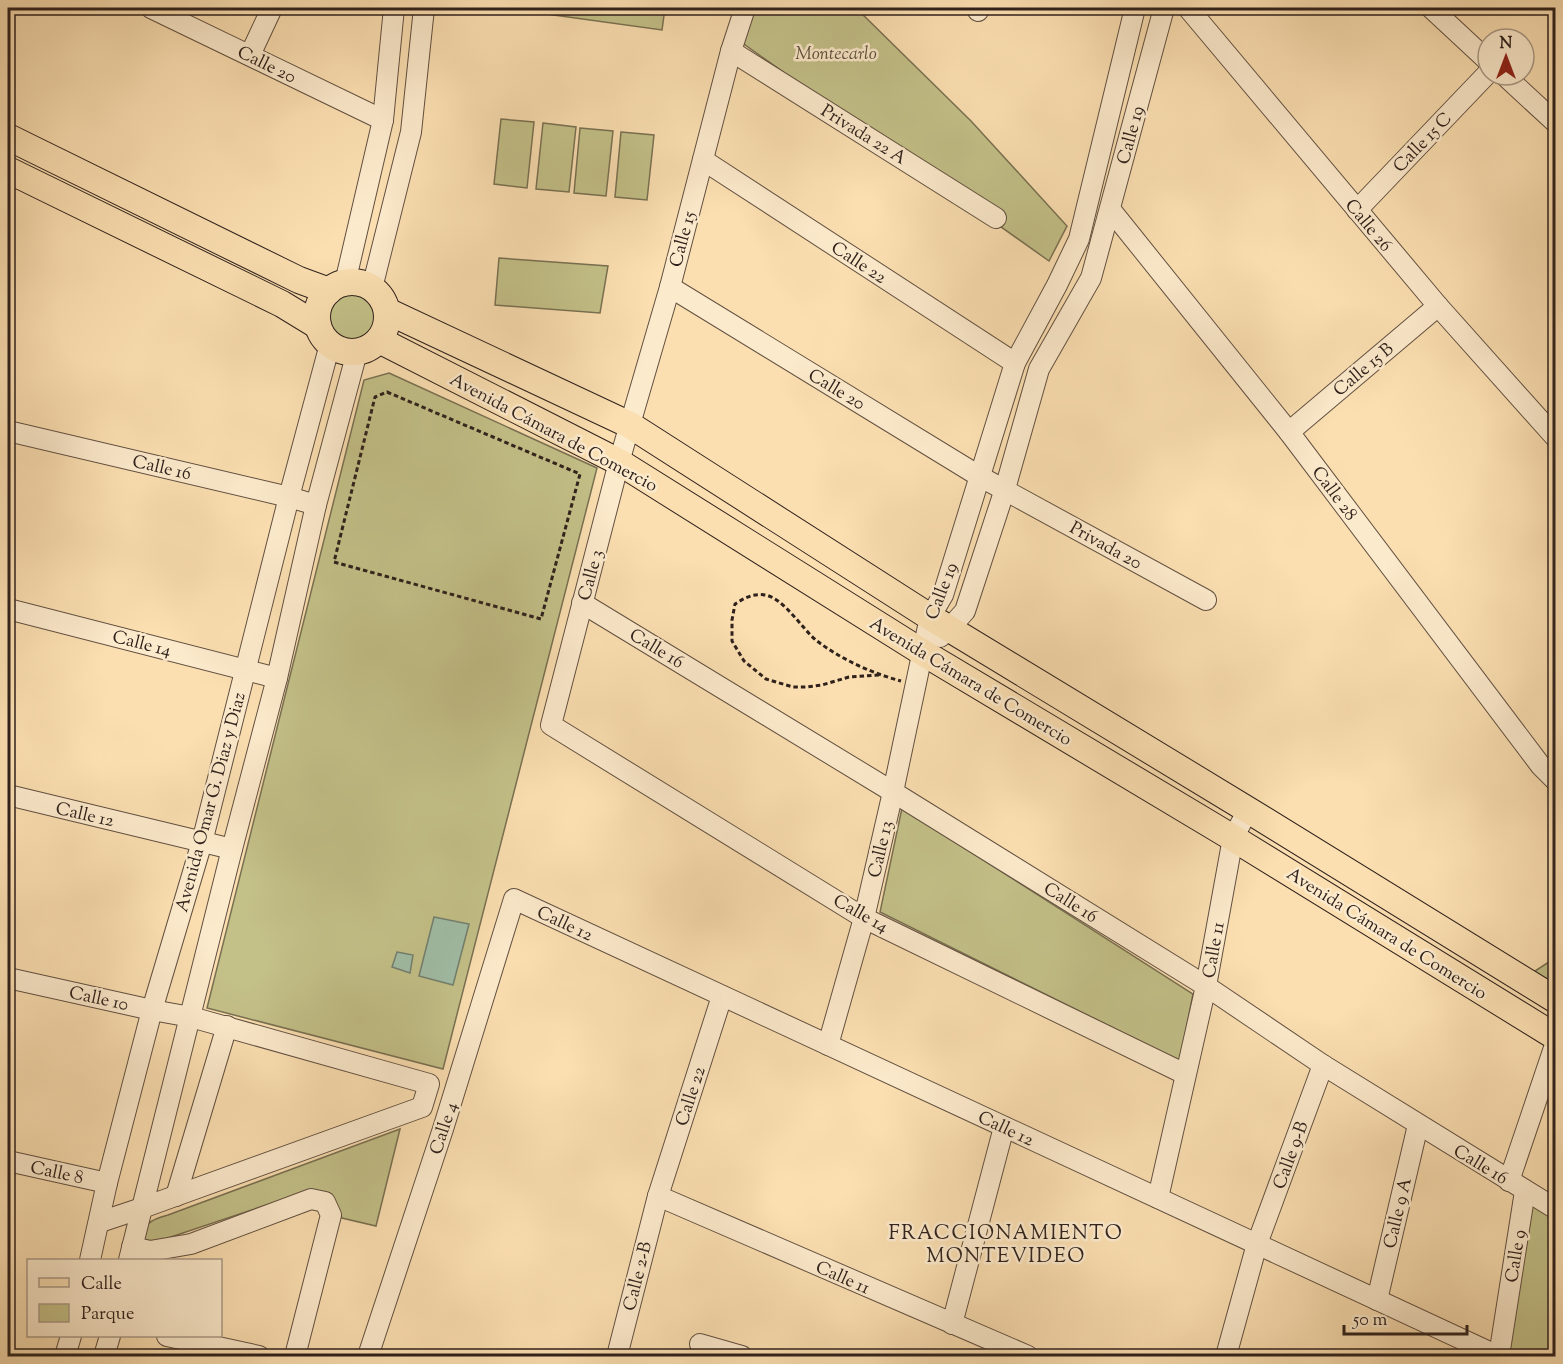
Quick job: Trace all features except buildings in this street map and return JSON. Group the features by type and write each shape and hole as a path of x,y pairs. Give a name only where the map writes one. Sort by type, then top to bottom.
{"main road":[{"path":"8,137 299,280 337,287"},
{"path":"8,170 282,304 343,351 368,346 384,332 387,311 382,298 372,288 363,284 354,282 337,287 323,298 319,307 317,316 324,335"},
{"name":"Avenida Cámara de Comercio","path":"387,311 630,425 940,623 1556,1000"},
{"name":"Avenida Cámara de Comercio","path":"368,346 619,462 922,652 1233,838 1556,1037"}],"street":[{"name":"Calle 20","path":"151,8 383,120"},
{"path":"250,56 272,8"},
{"path":"337,287 383,120 394,8"},
{"path":"372,288 411,132 424,8"},
{"name":"Calle 15","path":"630,425 670,287 731,51 745,8"},
{"name":"Calle 19","path":"922,652 940,623 943,595 1015,363 1079,239 1136,8"},
{"name":"Calle 19","path":"940,623 965,611 1005,489 1040,369 1091,278 1164,8"},
{"name":"Calle 26","path":"1188,8 1438,306 1556,438"},
{"path":"1431,8 1476,50"},
{"name":"Privada 22 A","path":"731,51 996,218"},
{"path":"389,56 419,57"},
{"name":"Calle 15 C","path":"1357,210 1476,86"},
{"path":"1516,87 1556,123"},
{"name":"Calle 22","path":"703,160 1015,363"},
{"name":"Calle 28","path":"1110,209 1289,432 1541,766 1556,781"},
{"name":"Calle 20","path":"670,287 979,476 1005,489"},
{"name":"Calle 15 B","path":"1289,432 1438,306"},
{"name":"Avenida Omar G. Diaz y Diaz","path":"90,1259 107,1183 152,1010 202,842 289,497 324,335"},
{"name":"Avenida Omar G. Diaz y Diaz","path":"137,1253 142,1208 277,678 316,505 368,346"},
{"name":"Calle 3","path":"551,725 630,425"},
{"name":"Calle 16","path":"8,431 316,505"},
{"name":"Privada 20","path":"1005,489 1206,600"},
{"name":"Calle 16","path":"582,603 1206,986 1323,1065 1556,1209"},
{"name":"Calle 14","path":"8,609 277,678"},
{"name":"Calle 13","path":"828,1045 864,918 922,652"},
{"name":"Calle 14","path":"551,725 864,918 1185,1074"},
{"name":"Calle 12","path":"8,795 232,849"},
{"name":"Calle 11","path":"1158,1198 1206,986 1233,838 1248,810"},
{"name":"Calle 12","path":"514,899 1498,1356"},
{"name":"Calle 4","path":"368,1356 443,1129 514,899"},
{"name":"Calle 10","path":"8,978 191,1017 429,1084 422,1107 176,1196"},
{"name":"Calle 22","path":"658,1196 722,996"},
{"path":"100,1221 176,1196 226,1026"},
{"name":"Calle 9","path":"1498,1356 1517,1186 1556,1042"},
{"name":"Calle 9-B","path":"1226,1356 1257,1244 1323,1065"},
{"name":"Calle 9 A","path":"1377,1300 1418,1125"},
{"path":"951,1324 1004,1127"},
{"name":"Calle 8","path":"8,1161 107,1183"},
{"name":"Calle 11","path":"658,1196 1028,1356"},
{"name":"Calle 2-B","path":"617,1356 658,1196"},
{"path":"137,1253 191,1244 311,1198 325,1202 331,1215 295,1356"},
{"path":"65,1356 70,1337"},
{"path":"104,1356 109,1337"},
{"path":"176,1337 259,1356"},
{"path":"700,1344 742,1356"}],"path":[{"path":"387,392 580,474 541,619 334,562 375,397 387,392"},
{"path":"765,595 777,600 804,630 818,641 879,675 849,677 807,687 793,687 766,679 744,661 732,641 735,604 748,596 765,595"}],"green space":[{"path":"503,8 665,8 662,30"},
{"name":"Montecarlo","path":"754,8 856,8 971,121 1067,226 1049,261 741,42"},
{"path":"501,119 534,122 527,188 494,184"},
{"path":"543,123 576,127 569,192 536,189"},
{"path":"580,128 613,131 606,196 574,193"},
{"path":"621,132 654,135 647,200 615,197"},
{"path":"499,258 608,266 600,313 495,305"},
{"path":"353,293 362,294 369,300 375,307 375,325 369,332 362,338 353,339 344,338 337,332 331,325 330,316 331,307 337,300 344,294"},
{"path":"389,373 597,468 443,1069 207,1008 364,380"},
{"path":"902,808 1193,994 1180,1061 880,912"},
{"path":"1555,958 1555,987 1532,973"},
{"path":"400,1129 376,1226 342,1218 330,1195 311,1190 147,1245 144,1232 152,1221"},
{"path":"1529,1203 1555,1218 1555,1356 1506,1356"}],"shaded area":[{"path":"434,917 469,924 453,985 419,976"},
{"path":"397,952 413,955 410,973 392,967"}],"district":[{"name":"FRACCIONAMIENTO MONTEVIDEO","path":"1006,1244"}]}
